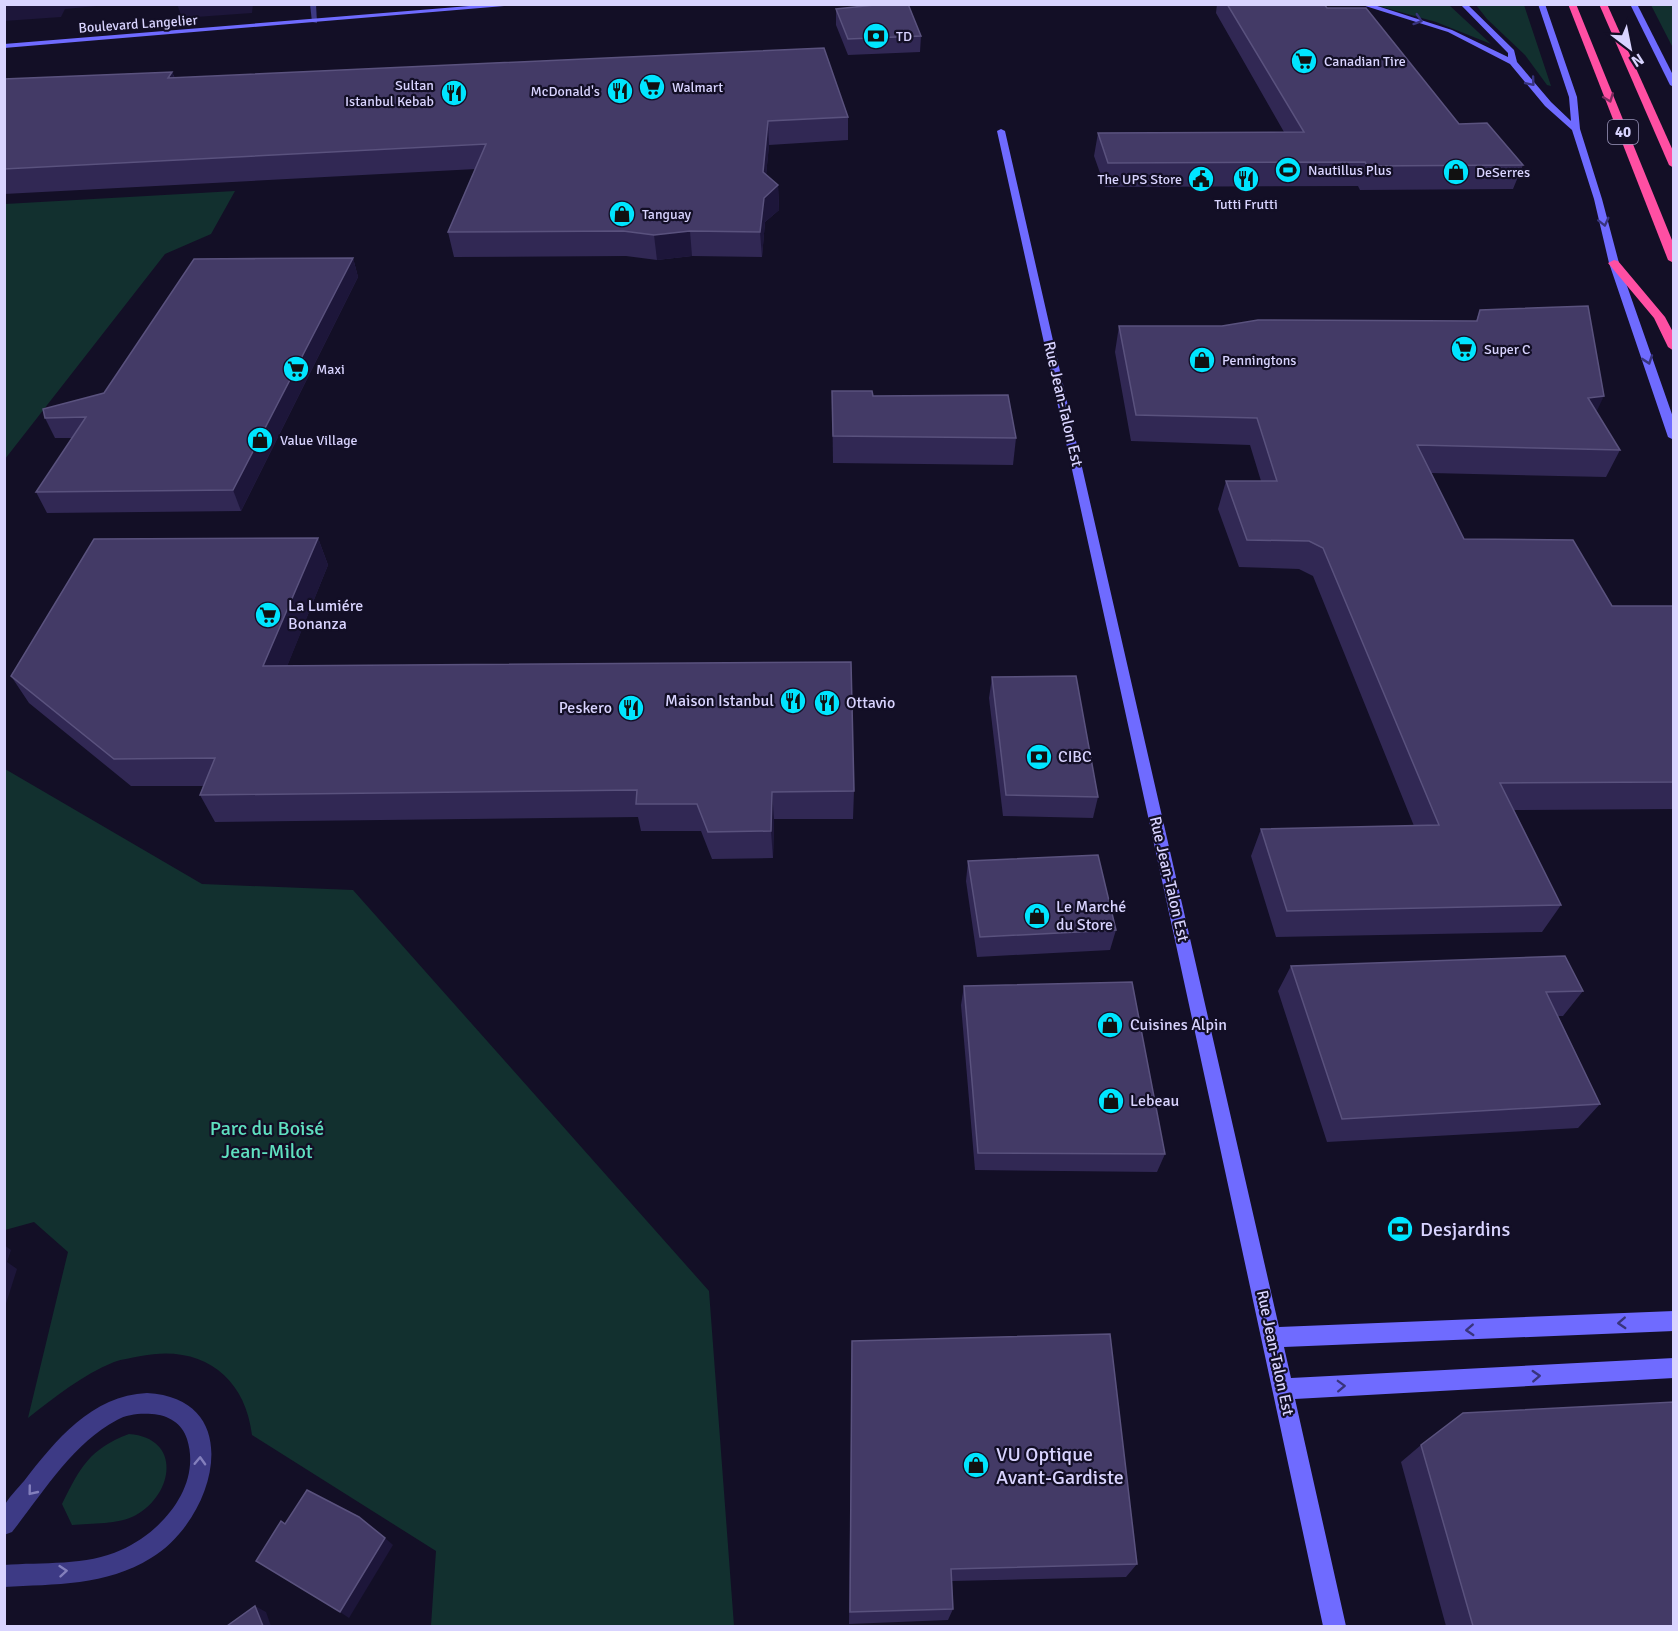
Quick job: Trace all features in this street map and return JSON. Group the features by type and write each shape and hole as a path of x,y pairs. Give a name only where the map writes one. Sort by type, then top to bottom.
{"highway":[{"name":"40","path":"1572,4 1674,260"},
{"name":"40","path":"1603,4 1674,165"},
{"path":"1614,263 1659,317 1674,347"}],"main road":[{"name":"Boulevard Langelier","path":"4,46 315,18 437,4"},
{"name":"Boulevard Langelier","path":"4,39 525,4"},
{"path":"1362,4 1450,31 1513,62 1548,104 1576,129"},
{"path":"1463,4 1510,51 1513,62"},
{"path":"1541,4 1575,104 1576,129 1598,199 1614,263 1674,437"},
{"path":"1633,4 1674,85"},
{"name":"Rue Jean-Talon Est","path":"1001,131 1335,1626"},
{"path":"1271,1337 1674,1321"},
{"path":"1282,1389 1674,1368"}],"street":[{"path":"313,4 315,18"},
{"path":"4,1524 78,1434 102,1416 128,1405 152,1402 174,1408 190,1421 200,1441 201,1466 193,1493 178,1519 156,1543 130,1559 102,1568 4,1576"}],"green space":[{"path":"1375,5 1449,5 1491,44 1436,22"},
{"path":"1476,5 1524,5 1551,86 1547,85 1525,55 1487,19"},
{"path":"1651,5 1673,5 1673,48"},
{"path":"235,191 211,234 165,254 5,459 5,204"},
{"name":"Parc du Boisé Jean-Milot","path":"5,769 202,884 353,890 709,1291 734,1626 431,1626 436,1551 252,1435 248,1414 229,1380 216,1368 200,1360 162,1353 114,1362 80,1380 28,1418 68,1252 34,1222 5,1230"},
{"path":"129,1434 146,1438 158,1445 165,1456 167,1468 158,1494 149,1506 129,1518 113,1522 72,1525 62,1504 74,1480 95,1453"}],"building":[{"path":"908,4 921,36 848,39 836,9"},
{"path":"1227,4 1324,4 1327,8 1366,8 1459,124 1487,123 1523,165 1367,166 1365,162 1108,163 1098,133 1304,132"},
{"path":"824,48 848,117 768,121 763,172 778,185 764,198 760,232 690,231 654,235 623,231 448,232 486,144 4,169 4,79 172,72 168,78"},
{"path":"353,258 233,490 36,492 86,417 45,418 43,409 104,393 194,259"},
{"path":"1588,306 1604,396 1588,398 1620,450 1417,445 1464,539 1573,540 1612,606 1674,606 1674,782 1500,783 1561,905 1287,911 1261,829 1439,825 1323,548 1309,541 1247,540 1226,481 1277,481 1257,418 1136,415 1119,326 1222,326 1258,320 1477,321 1480,310"},
{"path":"832,391 872,391 873,396 1008,395 1016,438 833,436"},
{"path":"318,538 263,666 851,662 854,791 772,792 771,831 708,832 697,804 636,804 637,790 200,795 215,758 114,759 11,676 94,539"},
{"name":"CIBC","path":"1076,676 1098,797 1006,795 992,677"},
{"name":"Le Marché du Store","path":"1098,855 1116,930 980,937 968,861"},
{"path":"1565,956 1583,991 1546,992 1600,1104 1342,1119 1291,966"},
{"path":"1132,982 1165,1154 978,1153 964,986"},
{"path":"1110,1334 1137,1564 951,1569 953,1609 850,1612 852,1341"},
{"path":"1674,1402 1674,1626 1473,1626 1421,1445 1463,1413"},
{"path":"307,1490 359,1517 385,1538 340,1612 256,1561 281,1521 285,1524"},
{"path":"255,1606 263,1626 227,1626"}],"place":[{"name":"TD","path":"876,36"},
{"name":"Canadian Tire","path":"1304,61"},
{"name":"Walmart","path":"652,87"},
{"name":"McDonald's","path":"620,91"},
{"name":"Sultan Istanbul Kebab","path":"454,93"},
{"name":"Nautillus Plus","path":"1288,170"},
{"name":"DeSerres","path":"1456,172"},
{"name":"The UPS Store","path":"1201,179"},
{"name":"Tutti Frutti","path":"1246,179"},
{"name":"Tanguay","path":"622,214"},
{"name":"Super C","path":"1464,349"},
{"name":"Penningtons","path":"1202,360"},
{"name":"Maxi","path":"296,369"},
{"name":"Value Village","path":"260,440"},
{"name":"La Lumiére Bonanza","path":"268,615"},
{"name":"Maison Istanbul","path":"793,701"},
{"name":"Ottavio","path":"827,703"},
{"name":"Peskero","path":"631,708"},
{"name":"CIBC","path":"1039,757"},
{"name":"Le Marché du Store","path":"1037,916"},
{"name":"Cuisines Alpin","path":"1110,1025"},
{"name":"Lebeau","path":"1111,1101"},
{"name":"Desjardins","path":"1400,1229"},
{"name":"VU Optique Avant-Gardiste","path":"976,1465"}]}
